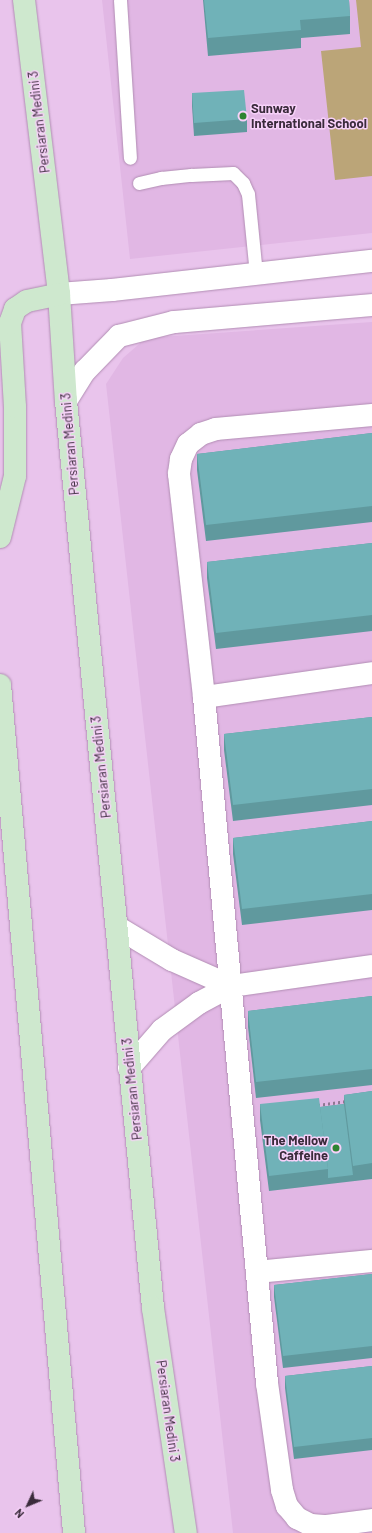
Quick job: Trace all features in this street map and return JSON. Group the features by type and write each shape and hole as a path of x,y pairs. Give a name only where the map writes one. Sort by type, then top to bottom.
{"street":[{"name":"Persiaran Medini 3","path":"24,0 60,294 66,401 153,1308 186,1533"},
{"path":"0,537 15,476 15,407 10,323 15,309 27,301 60,294 112,290 372,261"},
{"path":"66,401 85,372 119,336 174,322 372,305"},
{"path":"372,416 216,429 201,434 188,444 181,458 179,474 204,697 267,1383 282,1490 286,1506 297,1518 311,1525 326,1526 372,1520"},
{"path":"204,697 372,673"},
{"path":"0,685 74,1533"},
{"path":"117,927 172,960 231,986"},
{"path":"129,1068 162,1030 199,1003 231,986 372,966"},
{"path":"257,1272 372,1261"}],"lane":[{"path":"120,0 130,158"},
{"path":"139,183 161,178 233,173 243,183 248,194 256,274"}],"path":[{"path":"311,1106 349,1101"}],"shaded area":[{"name":"Sunway International School","path":"102,0 372,0 372,233 130,259"},
{"path":"356,0 372,0 372,176 335,180 321,51 361,47"},
{"path":"372,322 372,1533 233,1533 106,384 123,358 146,338"}],"building":[{"path":"204,0 349,0 350,16 300,20 301,30 208,38"},
{"path":"244,90 247,119 194,123 192,93"},
{"path":"372,433 372,506 206,525 197,454"},
{"path":"372,543 372,615 216,633 207,562"},
{"path":"372,717 372,789 233,805 224,734"},
{"path":"372,821 372,894 242,909 233,838"},
{"path":"372,996 372,1069 256,1082 248,1011"},
{"path":"372,1091 372,1163 353,1166 344,1095"},
{"path":"319,1098 328,1169 269,1176 260,1104"},
{"name":"The Mellow Caffeine","path":"344,1104 353,1175 328,1178 320,1107"},
{"path":"372,1274 372,1346 283,1356 274,1285"},
{"path":"372,1366 372,1438 294,1447 285,1376"}],"place":[{"name":"Sunway International School","path":"243,116"},
{"name":"The Mellow Caffeine","path":"336,1148"}]}
